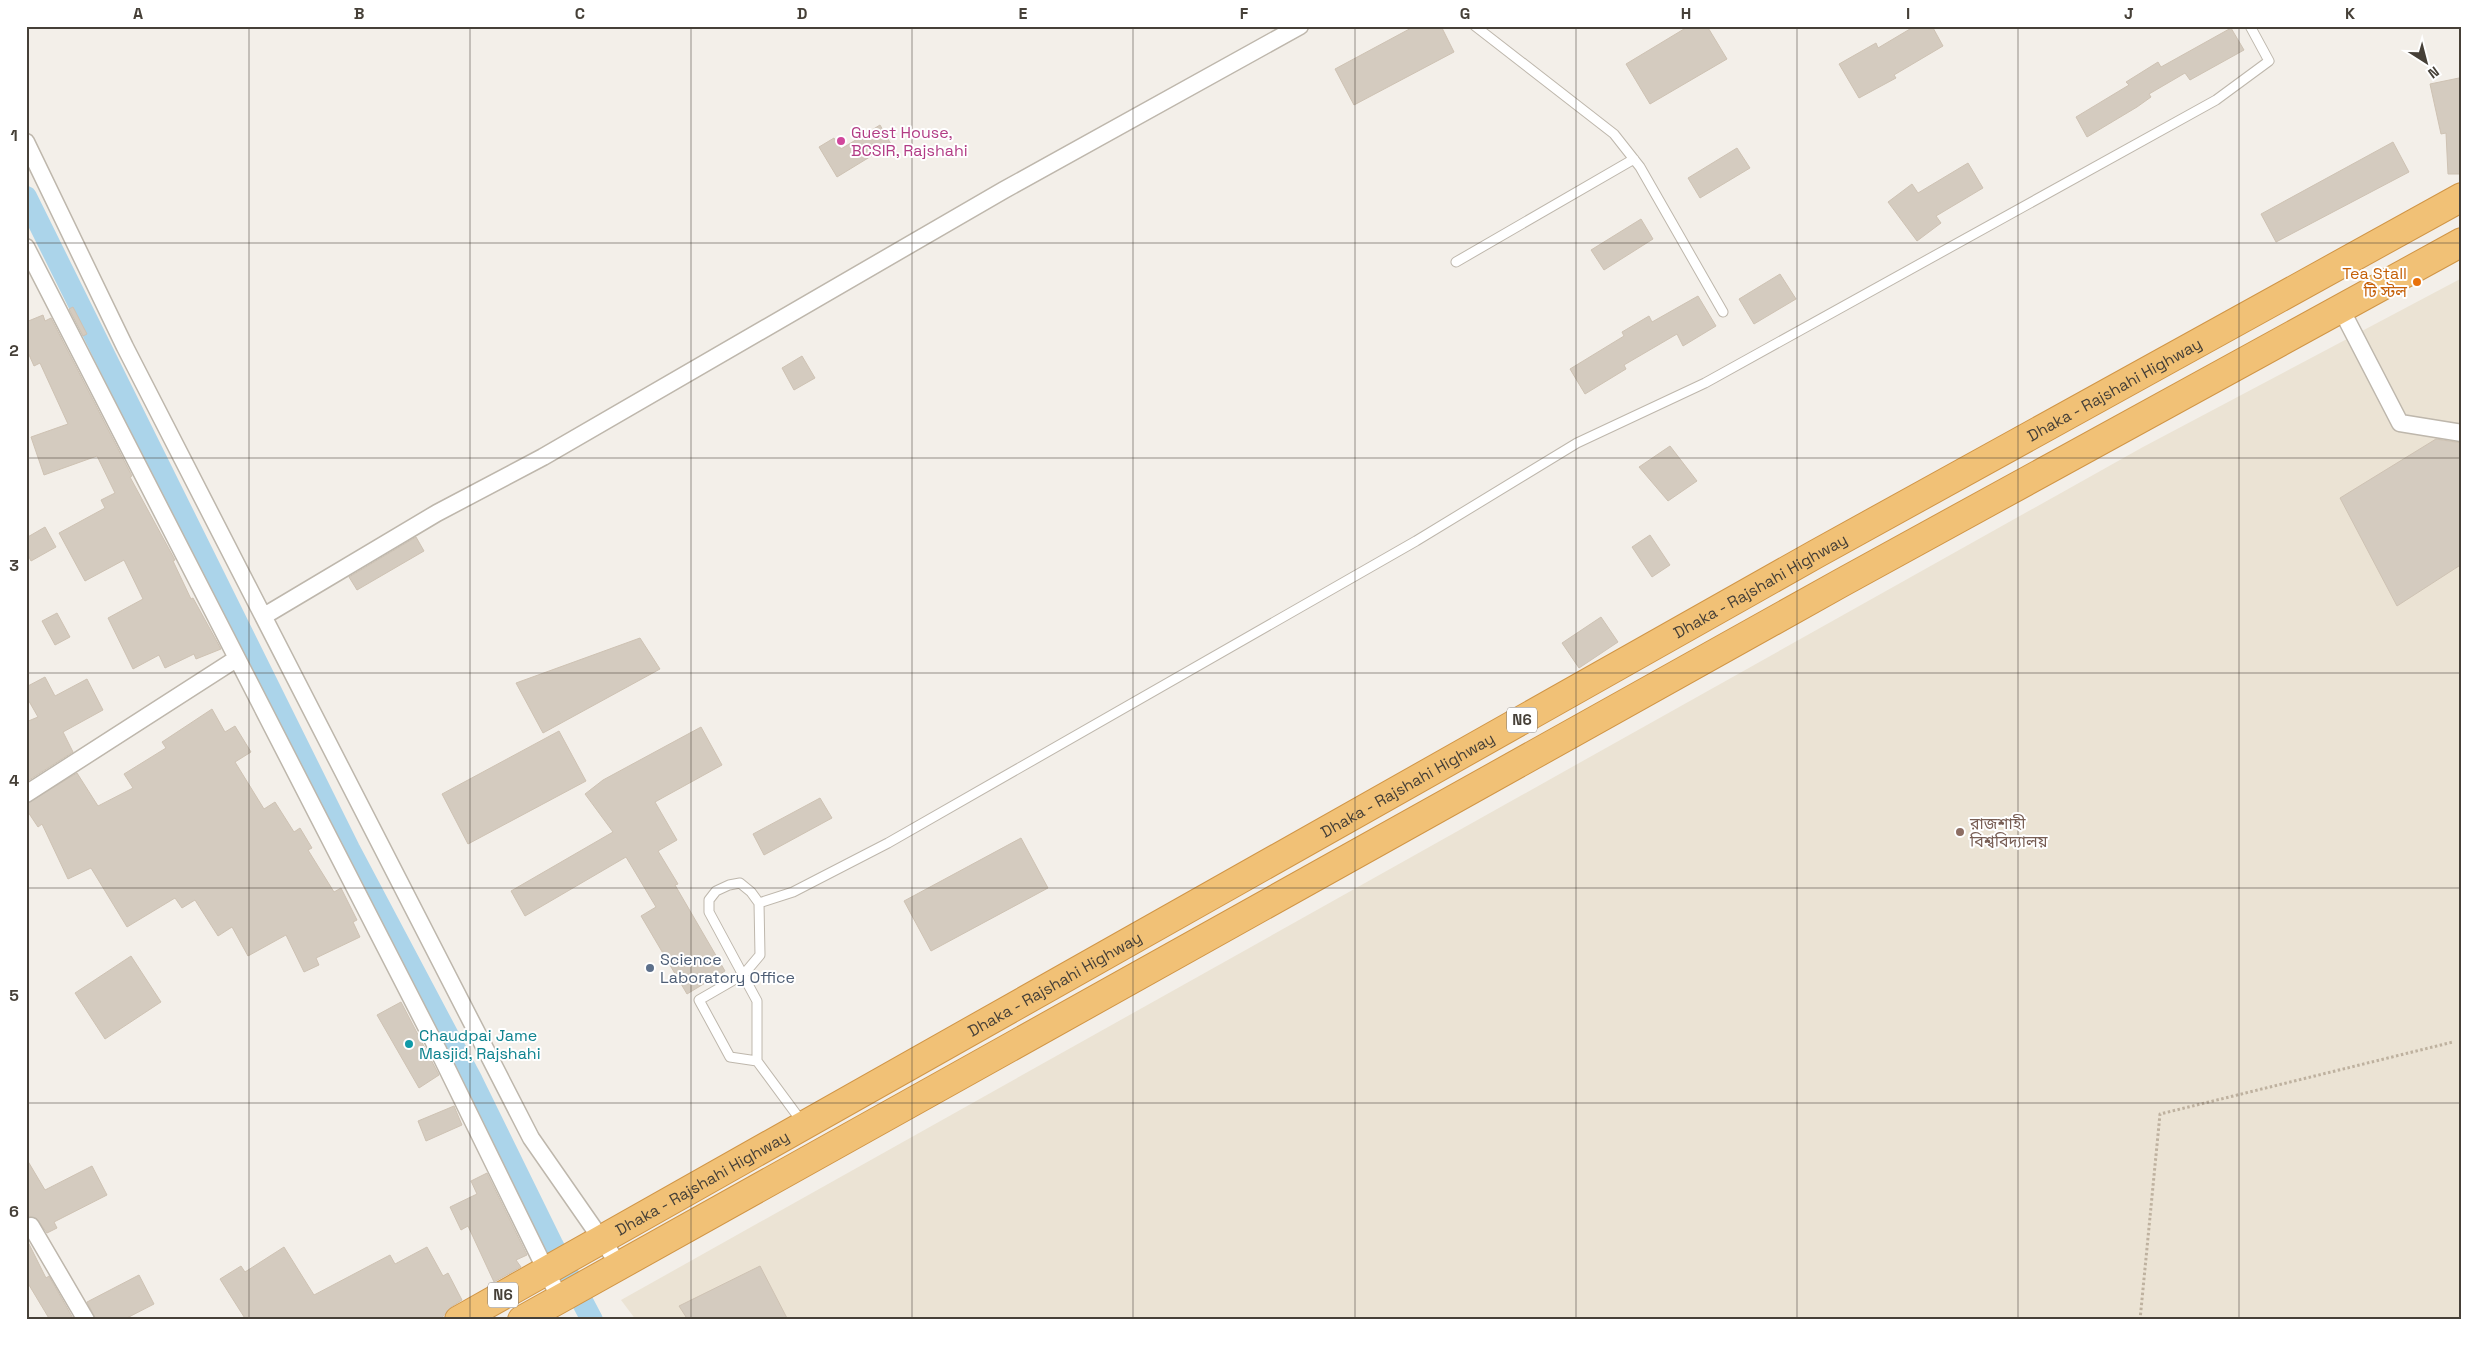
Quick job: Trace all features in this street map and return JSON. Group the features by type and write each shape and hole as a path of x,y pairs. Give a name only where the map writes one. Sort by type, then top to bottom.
{"highway":[{"name":"Dhaka - Rajshahi Highway","path":"459,1320 1816,554 2462,197"},
{"name":"Dhaka - Rajshahi Highway","path":"522,1320 1841,584 2462,242"}],"street":[{"path":"264,616 437,513 543,458 1004,190 1300,26"},
{"path":"26,142 125,347 531,1138 593,1244 613,1270"},
{"path":"26,246 32,272 236,659 438,1050 548,1270 560,1299"},
{"path":"2341,309 2400,423 2462,433"},
{"path":"26,794 236,659"},
{"path":"31,1226 86,1320"}],"lane":[{"path":"1475,26 1614,134 1634,159 1723,312"},
{"path":"759,903 793,892 888,843 1416,541 1577,443 1705,383 2216,100 2269,61 2250,26"},
{"path":"1456,262 1634,159"},
{"path":"757,1061 730,1057 699,1000 744,974 760,955 759,903 740,883 729,884 716,891 709,900 709,912 744,974 757,1001 757,1061 804,1125"}],"path":[{"path":"2140,1320 2160,1114 2453,1042"}],"shaded area":[{"name":"রাজশাহী বিশ্ববিদ্যালয়","path":"2462,278 2462,1320 636,1320 621,1300 2143,447"}],"building":[{"path":"1415,26 1441,26 1454,52 1354,105 1335,69"},
{"path":"1689,26 1707,26 1727,59 1650,104 1626,64"},
{"path":"1915,26 1932,26 1943,46 1894,75 1896,78 1859,98 1839,64 1876,43 1878,48"},
{"path":"2231,28 2244,50 2190,80 2185,73 2149,94 2151,97 2137,107 2087,137 2076,117 2129,85 2126,82 2158,62 2161,67"},
{"path":"2459,78 2462,91 2462,174 2448,174 2446,133 2441,134 2430,84"},
{"path":"880,125 891,144 837,177 819,147 834,138 841,149"},
{"path":"2393,142 2409,172 2276,242 2261,214"},
{"path":"1737,148 1750,168 1700,198 1688,178"},
{"path":"1968,163 1983,188 1936,216 1941,223 1917,241 1888,202 1912,184 1918,193"},
{"path":"1641,219 1653,239 1604,270 1591,250"},
{"path":"1780,274 1796,299 1754,324 1739,299"},
{"path":"1698,296 1716,326 1683,346 1677,334 1624,365 1626,369 1585,394 1570,369 1624,336 1622,332 1649,316 1652,322"},
{"path":"73,307 87,334 83,336 69,309"},
{"path":"43,315 45,321 51,318 132,476 130,477 175,560 173,561 191,599 193,598 221,649 196,659 194,654 165,668 159,655 133,669 108,618 143,599 124,560 85,581 59,533 105,508 101,500 115,493 97,456 44,475 31,437 68,424 40,363 34,366 26,348 26,322"},
{"path":"802,356 815,378 794,390 782,368"},
{"path":"2436,439 2462,443 2462,564 2397,606 2340,498"},
{"path":"1670,446 1697,481 1668,501 1639,467"},
{"path":"45,527 56,547 31,561 26,551 26,538"},
{"path":"1650,535 1670,565 1652,577 1632,547"},
{"path":"416,537 424,551 357,590 349,577"},
{"path":"57,613 70,637 55,645 42,621"},
{"path":"1601,617 1618,642 1579,668 1562,643"},
{"path":"640,638 660,669 543,733 516,683"},
{"path":"45,677 55,696 87,679 103,710 63,732 73,752 26,782 26,722 38,717 26,696 26,687"},
{"path":"212,709 225,732 235,726 251,752 235,762 264,809 275,802 294,832 300,828 312,848 308,850 334,892 341,888 357,920 353,922 360,937 316,958 319,965 304,972 286,935 248,956 232,927 218,936 195,900 182,908 175,898 127,927 91,868 68,879 42,824 38,827 26,809 26,804 77,773 98,806 133,788 124,774 166,748 162,742"},
{"path":"701,727 722,765 655,802 677,840 658,851 678,884 675,885 725,971 687,994 641,916 656,907 626,857 525,916 511,891 613,832 585,794 603,780"},
{"path":"559,731 586,781 468,844 442,794"},
{"path":"820,798 832,818 764,855 753,834"},
{"path":"1021,838 1048,888 931,951 904,901"},
{"path":"131,956 161,1002 105,1039 75,993"},
{"name":"Chaudpai Jame Masjid, Rajshahi","path":"401,1002 439,1075 419,1088 377,1015"},
{"path":"454,1106 462,1125 426,1141 418,1121"},
{"path":"26,1158 45,1190 92,1166 107,1195 54,1222 57,1228 47,1233 36,1218 26,1217"},
{"path":"487,1173 527,1255 516,1260 521,1267 494,1282 468,1226 461,1230 450,1207 477,1194 471,1181"},
{"path":"26,1238 46,1278 49,1276 74,1320 50,1320 26,1280"},
{"path":"284,1247 314,1295 390,1255 395,1264 427,1247 443,1276 448,1273 462,1300 451,1307 440,1320 246,1320 220,1279 241,1266 245,1272"},
{"path":"760,1266 788,1320 688,1320 679,1306"},
{"path":"139,1275 154,1304 123,1320 96,1320 87,1302"}],"waterway":[{"path":"26,197 349,849 472,1081 552,1244 592,1320"}],"place":[{"name":"Guest House, BCSIR, Rajshahi","path":"841,141"},
{"name":"Tea Stall টি স্টল","path":"2417,282"},
{"name":"রাজশাহী বিশ্ববিদ্যালয়","path":"1960,832"},
{"name":"Science Laboratory Office","path":"650,968"},
{"name":"Chaudpai Jame Masjid, Rajshahi","path":"409,1044"}]}
